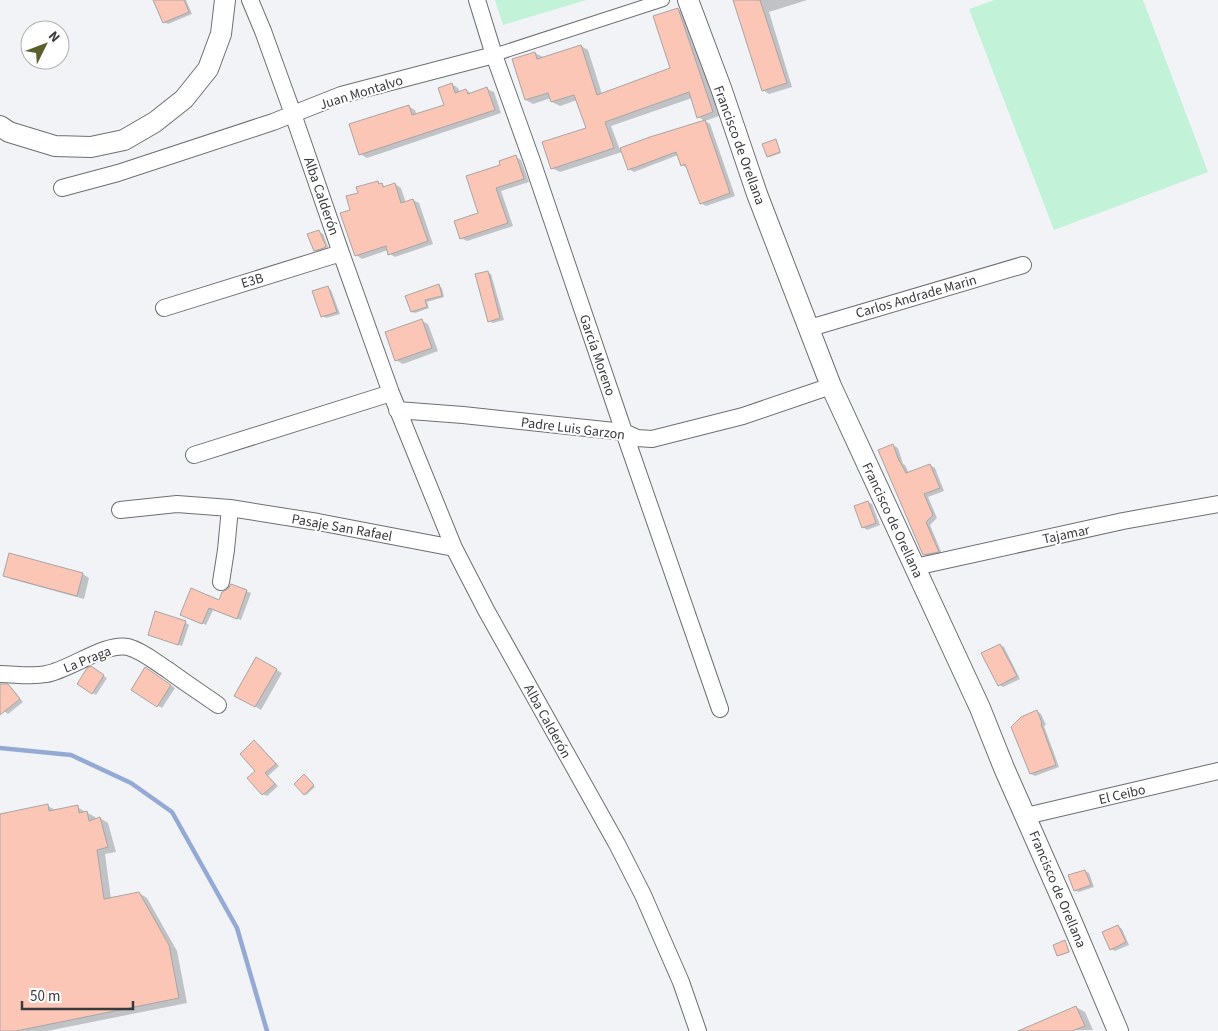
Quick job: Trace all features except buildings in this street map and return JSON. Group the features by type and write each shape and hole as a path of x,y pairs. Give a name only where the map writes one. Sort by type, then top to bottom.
{"street":[{"path":"0,126 9,132 55,146 91,147 124,140 155,122 184,99 208,69 221,34 225,0"},
{"name":"Alba Calderón","path":"250,0 293,114 390,393 454,548 486,610 617,844 643,895 681,982 698,1031"},
{"name":"García Moreno","path":"477,0 720,709"},
{"name":"Juan Montalvo","path":"62,188 118,173 293,114 341,95 494,54 662,0"},
{"name":"Francisco de Orellana","path":"688,0 757,194 831,386 980,708 1004,768 1118,1031"},
{"name":"E3B","path":"164,308 341,253"},
{"name":"Carlos Andrade Marin","path":"810,328 1024,265"},
{"name":"Padre Luis Garzon","path":"397,410 624,432 637,438 652,439 743,416 831,386"},
{"path":"194,455 390,393"},
{"name":"Pasaje San Rafael","path":"120,510 177,504 230,508 318,522 454,548"},
{"name":"Tajamar","path":"915,567 1123,521 1218,504"},
{"path":"221,582 230,508"},
{"name":"La Praga","path":"0,674 46,674 105,650 128,647 143,653 218,705"},
{"name":"El Ceibo","path":"1026,816 1218,771"}],"green space":[{"path":"495,0 586,0 503,25"},
{"path":"994,0 1143,0 1208,172 1054,230 969,9"}],"waterway":[{"path":"0,748 71,755 131,783 172,812 237,928 267,1031"}]}
